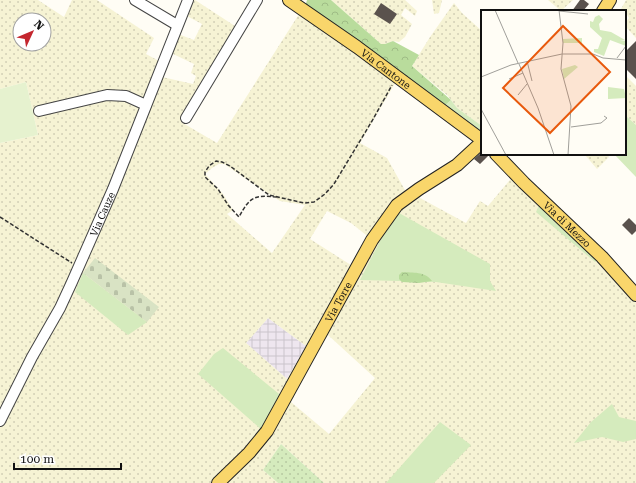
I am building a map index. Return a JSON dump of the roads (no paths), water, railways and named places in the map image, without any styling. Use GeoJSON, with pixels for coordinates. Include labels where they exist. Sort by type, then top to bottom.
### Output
{"type":"FeatureCollection","features":[{"type":"Feature","properties":{"kind":"main road","name":"Via Cantone"},"geometry":{"type":"LineString","coordinates":[[289,0],[357,47],[481,140]]}},
{"type":"Feature","properties":{"kind":"main road"},"geometry":{"type":"LineString","coordinates":[[604,10],[610,0]]}},
{"type":"Feature","properties":{"kind":"main road","name":"Via Torre"},"geometry":{"type":"LineString","coordinates":[[218,483],[249,452],[267,431],[372,240],[397,205],[457,165],[481,142]]}},
{"type":"Feature","properties":{"kind":"main road","name":"Via di Mezzo"},"geometry":{"type":"LineString","coordinates":[[497,155],[524,183],[602,257],[636,295]]}},
{"type":"Feature","properties":{"kind":"street"},"geometry":{"type":"LineString","coordinates":[[135,0],[177,25]]}},
{"type":"Feature","properties":{"kind":"street","name":"Via Cauze"},"geometry":{"type":"LineString","coordinates":[[0,421],[32,357],[60,308],[79,268],[113,189],[188,0]]}},
{"type":"Feature","properties":{"kind":"street"},"geometry":{"type":"LineString","coordinates":[[186,118],[257,0]]}},
{"type":"Feature","properties":{"kind":"street"},"geometry":{"type":"LineString","coordinates":[[39,111],[107,95],[126,96],[146,105]]}}]}
